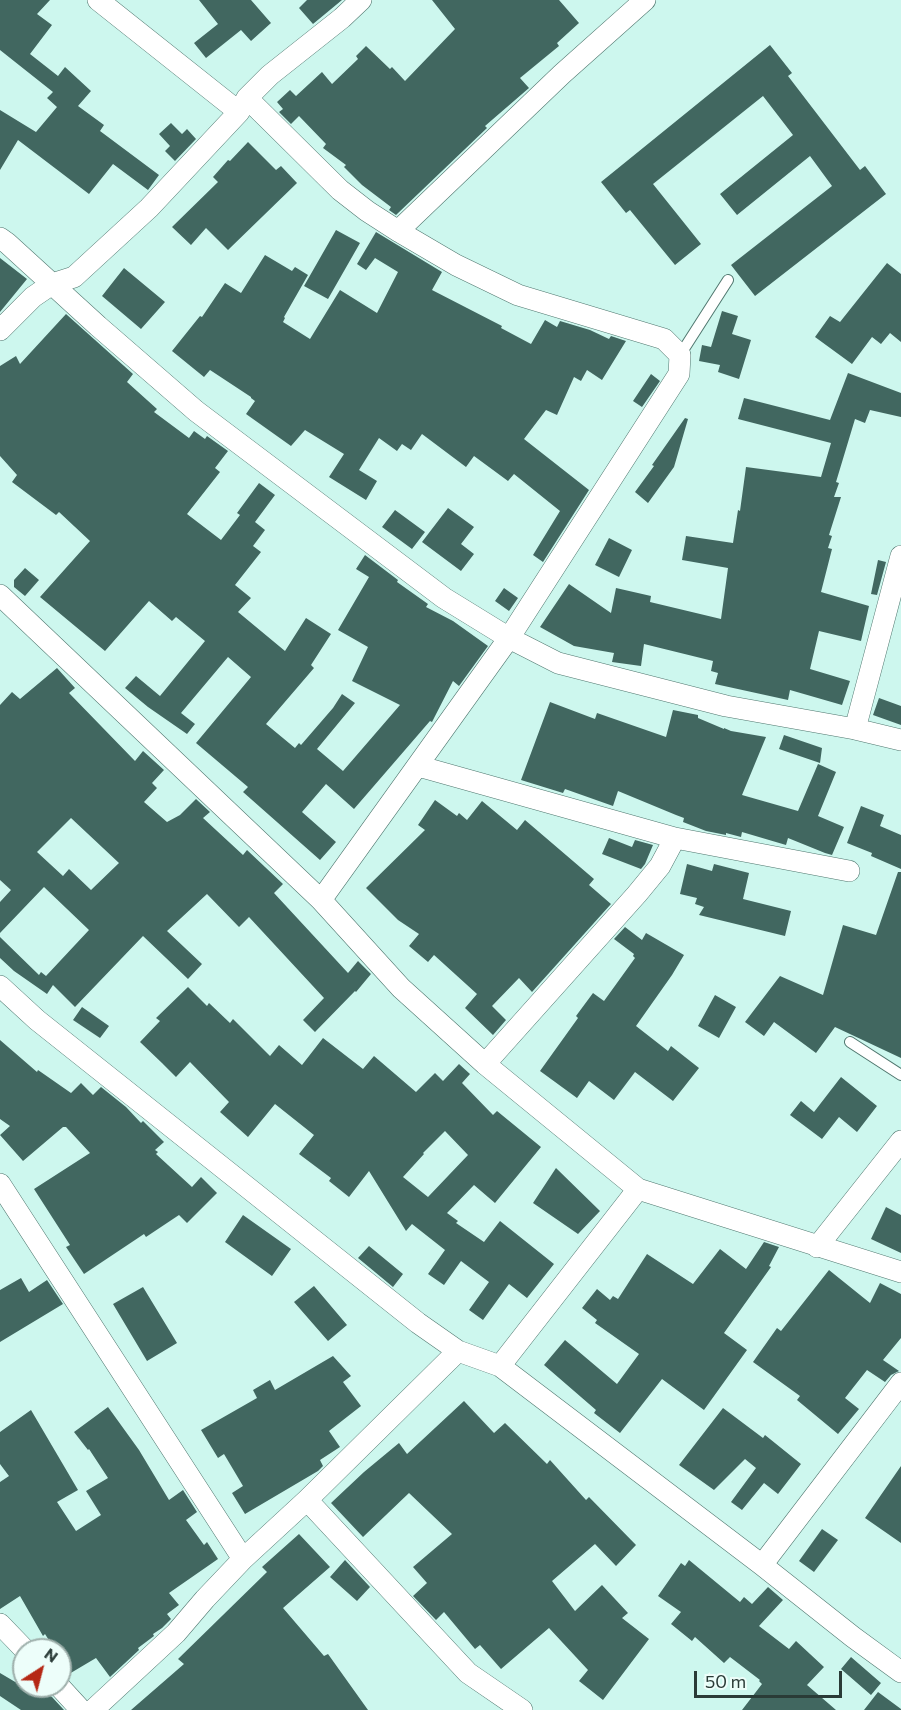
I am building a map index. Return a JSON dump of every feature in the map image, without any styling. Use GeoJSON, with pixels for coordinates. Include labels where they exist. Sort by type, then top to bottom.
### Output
{"type":"FeatureCollection","features":[{"type":"Feature","properties":{"kind":"street"},"geometry":{"type":"LineString","coordinates":[[98,0],[243,105],[340,190],[398,231],[456,264],[518,294],[664,339],[680,355],[679,374],[509,638],[321,900]]}},
{"type":"Feature","properties":{"kind":"street"},"geometry":{"type":"LineString","coordinates":[[0,330],[33,297],[52,284],[74,277],[116,239],[149,208],[270,75],[342,18],[361,0]]}},
{"type":"Feature","properties":{"kind":"street"},"geometry":{"type":"LineString","coordinates":[[398,231],[562,74],[645,0]]}},
{"type":"Feature","properties":{"kind":"street"},"geometry":{"type":"LineString","coordinates":[[0,238],[196,411],[444,598],[509,638],[558,663],[726,706],[855,729],[901,740]]}},
{"type":"Feature","properties":{"kind":"street"},"geometry":{"type":"LineString","coordinates":[[855,729],[901,556]]}},
{"type":"Feature","properties":{"kind":"street"},"geometry":{"type":"LineString","coordinates":[[0,595],[321,900],[400,988],[485,1064],[638,1189],[901,1272]]}},
{"type":"Feature","properties":{"kind":"street"},"geometry":{"type":"LineString","coordinates":[[417,766],[675,838],[849,871]]}},
{"type":"Feature","properties":{"kind":"street"},"geometry":{"type":"LineString","coordinates":[[485,1064],[637,894],[660,866],[675,838]]}},
{"type":"Feature","properties":{"kind":"street"},"geometry":{"type":"LineString","coordinates":[[0,986],[37,1020],[417,1323],[458,1352],[500,1366],[901,1672]]}},
{"type":"Feature","properties":{"kind":"street"},"geometry":{"type":"LineString","coordinates":[[817,1247],[901,1141]]}},
{"type":"Feature","properties":{"kind":"street"},"geometry":{"type":"LineString","coordinates":[[0,1184],[243,1559]]}},
{"type":"Feature","properties":{"kind":"street"},"geometry":{"type":"LineString","coordinates":[[500,1366],[638,1189]]}},
{"type":"Feature","properties":{"kind":"street"},"geometry":{"type":"LineString","coordinates":[[93,1710],[176,1633],[243,1559],[307,1500],[458,1352]]}},
{"type":"Feature","properties":{"kind":"street"},"geometry":{"type":"LineString","coordinates":[[762,1564],[901,1383]]}},
{"type":"Feature","properties":{"kind":"street"},"geometry":{"type":"LineString","coordinates":[[307,1500],[468,1672],[522,1710]]}},
{"type":"Feature","properties":{"kind":"street"},"geometry":{"type":"LineString","coordinates":[[0,1624],[13,1638]]}},
{"type":"Feature","properties":{"kind":"street"},"geometry":{"type":"LineString","coordinates":[[70,1698],[81,1710]]}},
{"type":"Feature","properties":{"kind":"lane"},"geometry":{"type":"LineString","coordinates":[[680,355],[728,280]]}},
{"type":"Feature","properties":{"kind":"lane"},"geometry":{"type":"LineString","coordinates":[[850,1042],[901,1075]]}},
{"type":"Feature","properties":{"kind":"building"},"geometry":{"type":"Polygon","coordinates":[[[0,0],[50,0],[37,14],[52,25],[30,54],[58,76],[65,67],[91,91],[78,106],[104,125],[100,131],[159,175],[148,190],[113,164],[89,194],[18,140],[0,170],[0,110],[36,132],[57,107],[47,98],[53,92],[0,50],[0,0]]]}},
{"type":"Feature","properties":{"kind":"building"},"geometry":{"type":"Polygon","coordinates":[[[199,0],[251,0],[271,23],[251,41],[241,30],[206,58],[194,43],[218,24],[199,0]]]}},
{"type":"Feature","properties":{"kind":"building"},"geometry":{"type":"Polygon","coordinates":[[[307,0],[342,0],[313,24],[299,8],[307,0]]]}},
{"type":"Feature","properties":{"kind":"building"},"geometry":{"type":"Polygon","coordinates":[[[432,0],[559,0],[579,23],[557,43],[559,46],[520,78],[529,88],[485,126],[487,128],[396,215],[389,210],[391,207],[362,185],[344,167],[346,165],[323,148],[326,144],[299,116],[291,124],[279,112],[283,109],[277,102],[290,90],[296,96],[322,72],[332,84],[358,59],[356,56],[366,46],[405,81],[455,29],[432,0]]]}},
{"type":"Feature","properties":{"kind":"building"},"geometry":{"type":"Polygon","coordinates":[[[770,45],[792,73],[788,76],[860,170],[865,166],[886,194],[755,296],[731,265],[832,186],[810,156],[737,215],[720,194],[793,135],[763,96],[653,184],[701,244],[675,265],[630,210],[626,213],[601,182],[770,45]]]}},
{"type":"Feature","properties":{"kind":"building"},"geometry":{"type":"Polygon","coordinates":[[[171,123],[182,134],[187,129],[196,139],[175,161],[165,151],[170,146],[159,134],[171,123]]]}},
{"type":"Feature","properties":{"kind":"building"},"geometry":{"type":"Polygon","coordinates":[[[248,142],[276,170],[281,166],[297,183],[228,250],[206,228],[191,245],[172,227],[218,182],[213,177],[248,142]]]}},
{"type":"Feature","properties":{"kind":"building"},"geometry":{"type":"Polygon","coordinates":[[[336,230],[360,243],[328,299],[304,286],[336,230]]]}},
{"type":"Feature","properties":{"kind":"building"},"geometry":{"type":"Polygon","coordinates":[[[376,232],[442,272],[432,290],[502,326],[501,328],[531,344],[545,320],[557,327],[560,321],[590,330],[609,339],[611,336],[626,341],[602,380],[587,370],[581,381],[574,377],[557,415],[546,410],[524,439],[589,490],[543,562],[533,555],[560,511],[514,474],[508,481],[474,456],[466,467],[422,434],[411,450],[402,444],[397,451],[379,438],[359,470],[377,481],[366,500],[329,477],[344,454],[305,430],[291,446],[246,414],[255,401],[251,397],[210,370],[204,377],[172,351],[200,316],[202,317],[225,283],[241,293],[265,255],[292,271],[295,267],[308,275],[283,322],[310,339],[340,290],[377,313],[398,272],[375,258],[366,270],[357,264],[376,232]]]}},
{"type":"Feature","properties":{"kind":"building"},"geometry":{"type":"Polygon","coordinates":[[[0,258],[27,279],[0,312],[0,258]]]}},
{"type":"Feature","properties":{"kind":"building"},"geometry":{"type":"Polygon","coordinates":[[[887,263],[901,274],[901,342],[890,333],[881,344],[872,337],[852,364],[815,337],[830,316],[840,322],[887,263]]]}},
{"type":"Feature","properties":{"kind":"building"},"geometry":{"type":"Polygon","coordinates":[[[124,268],[165,302],[141,329],[102,296],[124,268]]]}},
{"type":"Feature","properties":{"kind":"building"},"geometry":{"type":"Polygon","coordinates":[[[722,311],[738,316],[732,334],[751,340],[739,379],[718,372],[720,365],[699,361],[702,345],[711,347],[722,311]]]}},
{"type":"Feature","properties":{"kind":"building"},"geometry":{"type":"Polygon","coordinates":[[[66,314],[133,374],[127,382],[157,409],[154,412],[189,438],[194,431],[205,439],[207,436],[228,451],[215,468],[220,472],[187,514],[221,540],[240,515],[237,513],[259,483],[275,495],[255,522],[265,530],[253,546],[261,552],[235,585],[251,598],[238,612],[285,651],[306,618],[331,634],[311,665],[314,668],[266,724],[295,748],[299,743],[301,745],[342,694],[355,703],[317,749],[343,771],[400,705],[352,681],[368,647],[338,630],[369,577],[356,569],[365,555],[428,604],[426,607],[453,621],[488,646],[459,686],[453,681],[432,722],[430,721],[354,809],[326,784],[302,812],[336,842],[320,860],[243,792],[248,787],[196,743],[251,677],[228,657],[181,713],[195,724],[187,734],[125,688],[136,676],[160,696],[205,641],[176,617],[172,621],[149,601],[105,651],[40,597],[90,541],[59,512],[56,515],[12,482],[17,475],[0,456],[0,366],[16,356],[20,364],[66,314]]]}},
{"type":"Feature","properties":{"kind":"building"},"geometry":{"type":"Polygon","coordinates":[[[848,373],[901,393],[901,417],[870,410],[865,423],[855,419],[836,482],[839,483],[834,497],[841,497],[829,535],[832,536],[828,548],[832,549],[821,592],[869,606],[861,641],[819,631],[810,669],[850,681],[842,705],[790,690],[788,700],[715,684],[718,673],[711,671],[713,661],[644,644],[641,666],[612,662],[614,653],[574,646],[540,627],[569,584],[611,613],[616,588],[651,596],[650,602],[721,619],[728,568],[682,560],[686,536],[733,543],[746,467],[821,477],[831,443],[738,419],[744,398],[830,420],[848,373]]]}},
{"type":"Feature","properties":{"kind":"building"},"geometry":{"type":"Polygon","coordinates":[[[651,374],[660,381],[642,407],[633,401],[651,374]]]}},
{"type":"Feature","properties":{"kind":"building"},"geometry":{"type":"Polygon","coordinates":[[[685,418],[688,419],[674,467],[648,503],[635,492],[685,418]]]}},
{"type":"Feature","properties":{"kind":"building"},"geometry":{"type":"Polygon","coordinates":[[[448,508],[474,527],[461,544],[474,554],[461,571],[422,542],[448,508]]]}},
{"type":"Feature","properties":{"kind":"building"},"geometry":{"type":"Polygon","coordinates":[[[395,510],[425,532],[412,549],[382,527],[395,510]]]}},
{"type":"Feature","properties":{"kind":"building"},"geometry":{"type":"Polygon","coordinates":[[[609,538],[632,550],[619,577],[595,565],[609,538]]]}},
{"type":"Feature","properties":{"kind":"building"},"geometry":{"type":"Polygon","coordinates":[[[878,560],[886,562],[877,595],[871,594],[878,560]]]}},
{"type":"Feature","properties":{"kind":"building"},"geometry":{"type":"Polygon","coordinates":[[[25,568],[39,580],[25,596],[14,587],[14,580],[25,568]]]}},
{"type":"Feature","properties":{"kind":"building"},"geometry":{"type":"Polygon","coordinates":[[[504,588],[518,598],[509,611],[495,601],[504,588]]]}},
{"type":"Feature","properties":{"kind":"building"},"geometry":{"type":"Polygon","coordinates":[[[57,668],[75,688],[69,693],[135,761],[143,751],[164,770],[152,783],[157,788],[144,802],[167,822],[180,815],[196,799],[210,812],[203,818],[243,855],[247,850],[283,884],[274,893],[348,973],[358,961],[371,974],[315,1032],[303,1020],[324,998],[249,917],[239,927],[207,894],[167,931],[202,964],[188,979],[143,936],[75,1007],[53,985],[47,994],[14,971],[0,958],[0,937],[39,975],[41,972],[46,976],[89,930],[44,887],[0,933],[0,902],[11,890],[0,880],[0,705],[12,692],[20,699],[57,668]],[[71,818],[37,852],[63,876],[69,869],[91,890],[119,863],[71,818]]]}},
{"type":"Feature","properties":{"kind":"building"},"geometry":{"type":"Polygon","coordinates":[[[879,698],[901,706],[901,725],[873,715],[879,698]]]}},
{"type":"Feature","properties":{"kind":"building"},"geometry":{"type":"Polygon","coordinates":[[[550,702],[595,719],[597,713],[666,737],[673,710],[698,715],[698,718],[724,729],[766,737],[742,795],[798,811],[818,764],[836,772],[818,816],[844,827],[832,855],[788,838],[786,845],[742,832],[741,837],[706,831],[683,822],[684,818],[618,791],[613,806],[565,789],[563,793],[521,780],[550,702]]]}},
{"type":"Feature","properties":{"kind":"building"},"geometry":{"type":"Polygon","coordinates":[[[784,735],[822,748],[820,763],[779,749],[784,735]]]}},
{"type":"Feature","properties":{"kind":"building"},"geometry":{"type":"Polygon","coordinates":[[[435,800],[457,816],[459,813],[467,820],[482,801],[517,830],[525,820],[594,879],[589,885],[611,904],[532,992],[519,978],[492,1006],[506,1020],[493,1035],[465,1008],[477,994],[434,955],[428,962],[409,946],[419,934],[398,920],[366,888],[425,830],[418,825],[435,800]]]}},
{"type":"Feature","properties":{"kind":"building"},"geometry":{"type":"Polygon","coordinates":[[[861,806],[884,815],[880,826],[901,835],[901,869],[871,856],[872,853],[847,843],[861,806]]]}},
{"type":"Feature","properties":{"kind":"building"},"geometry":{"type":"Polygon","coordinates":[[[609,838],[632,847],[635,840],[653,845],[641,869],[602,854],[609,838]]]}},
{"type":"Feature","properties":{"kind":"building"},"geometry":{"type":"Polygon","coordinates":[[[687,864],[712,871],[714,864],[749,873],[743,899],[791,911],[785,936],[699,915],[704,907],[695,904],[697,898],[680,894],[687,864]]]}},
{"type":"Feature","properties":{"kind":"building"},"geometry":{"type":"Polygon","coordinates":[[[898,872],[901,872],[901,1058],[835,1027],[816,1053],[774,1022],[764,1036],[745,1022],[780,976],[823,995],[843,925],[876,935],[898,872]]]}},
{"type":"Feature","properties":{"kind":"building"},"geometry":{"type":"Polygon","coordinates":[[[625,927],[642,940],[646,933],[684,955],[636,1026],[668,1051],[671,1046],[699,1068],[673,1101],[635,1072],[614,1100],[589,1081],[577,1098],[540,1071],[593,993],[604,1001],[635,958],[634,954],[614,939],[625,927]]]}},
{"type":"Feature","properties":{"kind":"building"},"geometry":{"type":"Polygon","coordinates":[[[188,987],[207,1006],[209,1003],[230,1023],[233,1019],[270,1056],[279,1045],[302,1065],[323,1038],[363,1069],[374,1056],[416,1092],[435,1073],[443,1081],[459,1064],[470,1074],[462,1083],[493,1115],[497,1111],[541,1147],[495,1203],[474,1185],[447,1213],[458,1221],[456,1223],[484,1242],[500,1221],[554,1264],[527,1298],[509,1284],[483,1320],[469,1310],[489,1282],[461,1261],[444,1285],[428,1274],[445,1250],[412,1224],[406,1231],[369,1171],[349,1197],[329,1181],[331,1178],[299,1154],[314,1135],[275,1104],[248,1137],[220,1112],[229,1102],[190,1062],[176,1077],[140,1042],[160,1021],[156,1018],[188,987]],[[445,1131],[403,1177],[428,1197],[468,1155],[445,1131]]]}},
{"type":"Feature","properties":{"kind":"building"},"geometry":{"type":"Polygon","coordinates":[[[715,995],[736,1007],[719,1038],[698,1026],[715,995]]]}},
{"type":"Feature","properties":{"kind":"building"},"geometry":{"type":"Polygon","coordinates":[[[82,1007],[109,1026],[100,1038],[73,1020],[82,1007]]]}},
{"type":"Feature","properties":{"kind":"building"},"geometry":{"type":"Polygon","coordinates":[[[0,1040],[37,1072],[38,1070],[71,1093],[81,1083],[93,1095],[101,1087],[126,1107],[141,1123],[143,1121],[164,1142],[155,1150],[158,1152],[156,1154],[192,1187],[201,1177],[217,1193],[187,1223],[179,1215],[146,1237],[144,1234],[84,1274],[66,1247],[70,1245],[34,1189],[90,1153],[66,1127],[63,1127],[23,1161],[0,1135],[10,1126],[0,1119],[0,1040]]]}},
{"type":"Feature","properties":{"kind":"building"},"geometry":{"type":"Polygon","coordinates":[[[841,1077],[877,1106],[857,1132],[839,1117],[822,1139],[790,1115],[801,1101],[814,1112],[841,1077]]]}},
{"type":"Feature","properties":{"kind":"building"},"geometry":{"type":"Polygon","coordinates":[[[556,1168],[600,1211],[578,1234],[533,1203],[556,1168]]]}},
{"type":"Feature","properties":{"kind":"building"},"geometry":{"type":"Polygon","coordinates":[[[886,1207],[901,1215],[901,1253],[871,1239],[886,1207]]]}},
{"type":"Feature","properties":{"kind":"building"},"geometry":{"type":"Polygon","coordinates":[[[243,1215],[291,1249],[272,1276],[225,1242],[243,1215]]]}},
{"type":"Feature","properties":{"kind":"building"},"geometry":{"type":"Polygon","coordinates":[[[764,1242],[779,1247],[769,1266],[771,1267],[724,1333],[747,1350],[704,1410],[662,1379],[620,1433],[594,1413],[596,1410],[544,1365],[565,1340],[617,1384],[639,1354],[595,1323],[597,1320],[582,1308],[597,1289],[610,1300],[613,1296],[618,1299],[647,1254],[693,1284],[720,1249],[746,1269],[764,1242]]]}},
{"type":"Feature","properties":{"kind":"building"},"geometry":{"type":"Polygon","coordinates":[[[369,1246],[403,1274],[393,1287],[358,1258],[369,1246]]]}},
{"type":"Feature","properties":{"kind":"building"},"geometry":{"type":"Polygon","coordinates":[[[829,1270],[870,1303],[880,1283],[901,1294],[901,1338],[883,1360],[899,1371],[885,1382],[867,1370],[845,1398],[859,1409],[838,1434],[797,1400],[800,1396],[753,1362],[777,1328],[781,1331],[829,1270]]]}},
{"type":"Feature","properties":{"kind":"building"},"geometry":{"type":"Polygon","coordinates":[[[21,1278],[29,1292],[47,1280],[63,1304],[0,1342],[0,1290],[21,1278]]]}},
{"type":"Feature","properties":{"kind":"building"},"geometry":{"type":"Polygon","coordinates":[[[314,1286],[347,1325],[328,1341],[294,1302],[314,1286]]]}},
{"type":"Feature","properties":{"kind":"building"},"geometry":{"type":"Polygon","coordinates":[[[143,1287],[177,1343],[147,1361],[113,1304],[143,1287]]]}},
{"type":"Feature","properties":{"kind":"building"},"geometry":{"type":"Polygon","coordinates":[[[333,1356],[351,1376],[343,1382],[361,1406],[329,1431],[340,1447],[320,1460],[323,1466],[318,1471],[245,1514],[232,1493],[243,1486],[224,1454],[218,1458],[201,1430],[257,1398],[253,1390],[270,1380],[275,1390],[333,1356]]]}},
{"type":"Feature","properties":{"kind":"building"},"geometry":{"type":"Polygon","coordinates":[[[464,1401],[494,1433],[505,1423],[547,1464],[550,1460],[586,1500],[589,1497],[636,1545],[616,1566],[595,1544],[552,1581],[575,1611],[602,1585],[628,1613],[622,1618],[649,1639],[603,1700],[579,1681],[588,1670],[549,1628],[501,1669],[480,1645],[475,1649],[444,1612],[436,1620],[413,1596],[427,1583],[413,1567],[452,1534],[409,1493],[363,1537],[331,1503],[399,1443],[407,1454],[464,1401]]]}},
{"type":"Feature","properties":{"kind":"building"},"geometry":{"type":"Polygon","coordinates":[[[108,1407],[139,1450],[169,1500],[183,1490],[197,1512],[186,1520],[204,1545],[207,1542],[218,1559],[169,1593],[179,1605],[167,1614],[171,1619],[110,1677],[96,1658],[72,1672],[72,1638],[48,1638],[45,1634],[43,1636],[20,1596],[0,1609],[0,1482],[9,1476],[0,1464],[0,1432],[31,1410],[78,1490],[57,1502],[76,1531],[101,1515],[86,1491],[108,1478],[89,1449],[74,1432],[108,1407]]]}},
{"type":"Feature","properties":{"kind":"building"},"geometry":{"type":"Polygon","coordinates":[[[723,1408],[763,1438],[765,1435],[801,1464],[778,1494],[764,1483],[742,1510],[731,1502],[756,1468],[745,1459],[714,1490],[679,1465],[723,1408]]]}},
{"type":"Feature","properties":{"kind":"building"},"geometry":{"type":"Polygon","coordinates":[[[901,1466],[901,1543],[865,1518],[901,1466]]]}},
{"type":"Feature","properties":{"kind":"building"},"geometry":{"type":"Polygon","coordinates":[[[822,1529],[838,1540],[814,1572],[799,1561],[822,1529]]]}},
{"type":"Feature","properties":{"kind":"building"},"geometry":{"type":"Polygon","coordinates":[[[299,1534],[330,1567],[283,1608],[324,1656],[328,1654],[368,1710],[131,1710],[184,1664],[178,1659],[267,1572],[262,1567],[299,1534]]]}},
{"type":"Feature","properties":{"kind":"building"},"geometry":{"type":"Polygon","coordinates":[[[345,1560],[370,1587],[357,1601],[330,1577],[345,1560]]]}},
{"type":"Feature","properties":{"kind":"building"},"geometry":{"type":"Polygon","coordinates":[[[689,1560],[740,1602],[744,1597],[752,1604],[768,1587],[783,1600],[759,1626],[789,1649],[796,1641],[824,1667],[807,1685],[836,1710],[742,1710],[762,1684],[760,1680],[730,1657],[724,1663],[695,1637],[692,1641],[671,1624],[681,1612],[658,1596],[681,1563],[685,1566],[689,1560]]]}},
{"type":"Feature","properties":{"kind":"building"},"geometry":{"type":"Polygon","coordinates":[[[851,1657],[881,1683],[871,1695],[841,1669],[851,1657]]]}},
{"type":"Feature","properties":{"kind":"building"},"geometry":{"type":"Polygon","coordinates":[[[0,1673],[12,1680],[12,1698],[53,1698],[64,1710],[21,1710],[0,1696],[0,1673]]]}},
{"type":"Feature","properties":{"kind":"building"},"geometry":{"type":"Polygon","coordinates":[[[878,1692],[901,1709],[901,1710],[864,1710],[878,1692]]]}}]}
